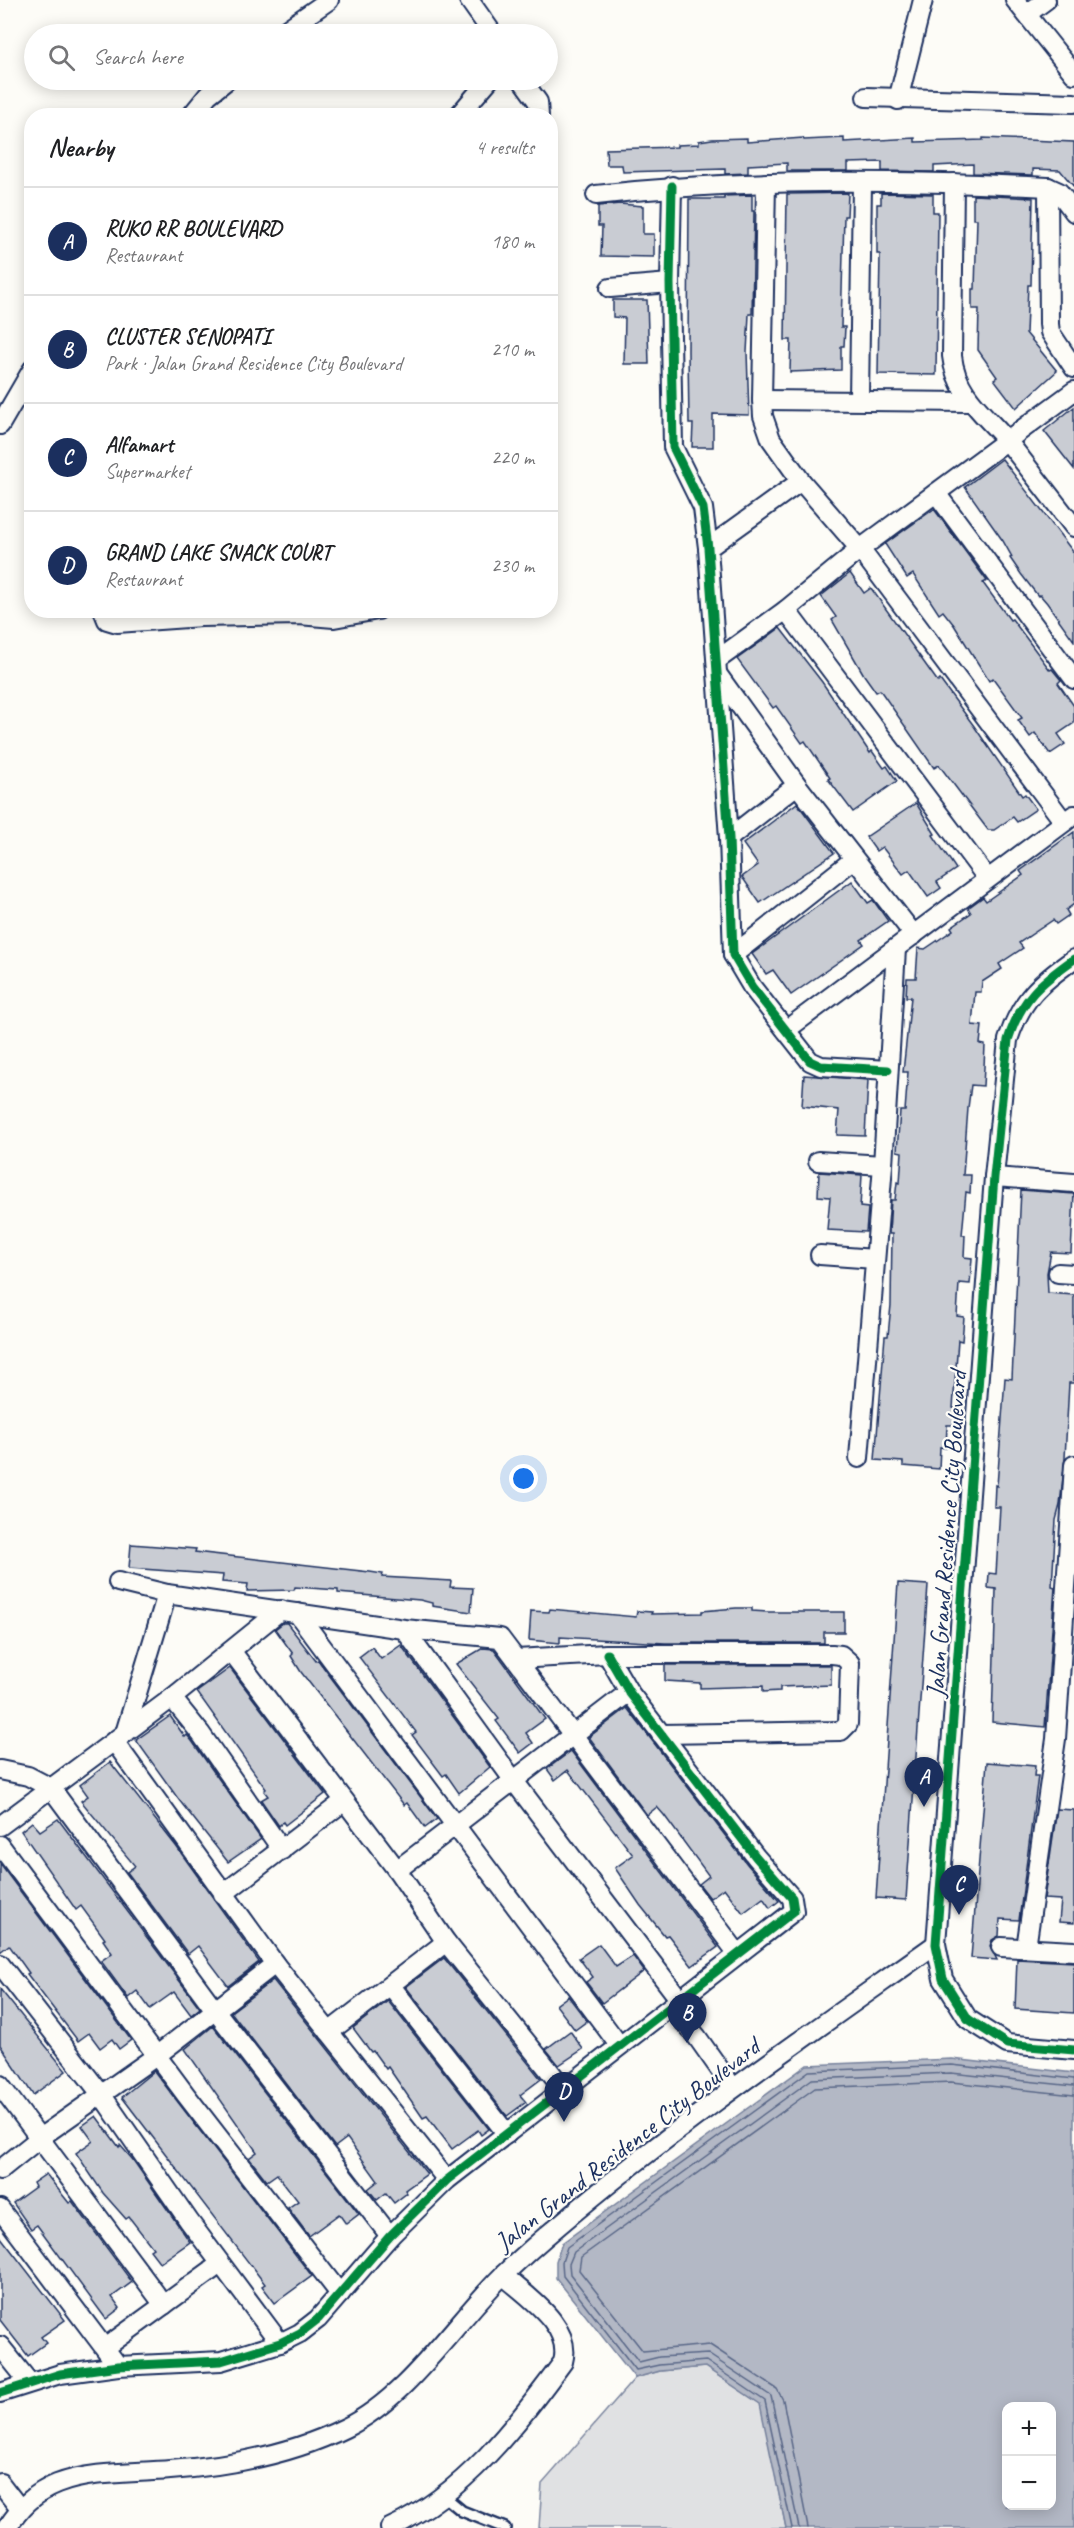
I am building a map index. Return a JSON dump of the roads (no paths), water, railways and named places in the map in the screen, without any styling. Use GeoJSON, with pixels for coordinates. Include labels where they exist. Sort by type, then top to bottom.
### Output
{"type":"FeatureCollection","features":[{"type":"Feature","properties":{"kind":"street"},"geometry":{"type":"LineString","coordinates":[[294,24],[329,0]]}},
{"type":"Feature","properties":{"kind":"street"},"geometry":{"type":"LineString","coordinates":[[470,0],[486,24]]}},
{"type":"Feature","properties":{"kind":"street"},"geometry":{"type":"LineString","coordinates":[[898,100],[923,0]]}},
{"type":"Feature","properties":{"kind":"street"},"geometry":{"type":"LineString","coordinates":[[1046,0],[1021,7],[1074,74]]}},
{"type":"Feature","properties":{"kind":"street"},"geometry":{"type":"LineString","coordinates":[[197,108],[214,90]]}},
{"type":"Feature","properties":{"kind":"street"},"geometry":{"type":"LineString","coordinates":[[465,108],[480,90]]}},
{"type":"Feature","properties":{"kind":"street"},"geometry":{"type":"LineString","coordinates":[[529,90],[538,102],[538,108]]}},
{"type":"Feature","properties":{"kind":"street"},"geometry":{"type":"LineString","coordinates":[[866,97],[898,100],[1074,103]]}},
{"type":"Feature","properties":{"kind":"street"},"geometry":{"type":"LineString","coordinates":[[766,183],[762,399],[763,416],[771,439],[801,481],[860,549],[1069,819],[786,1030]]}},
{"type":"Feature","properties":{"kind":"street"},"geometry":{"type":"LineString","coordinates":[[596,195],[672,186],[766,183],[954,183],[1047,188],[1059,192],[1074,212]]}},
{"type":"Feature","properties":{"kind":"street"},"geometry":{"type":"LineString","coordinates":[[859,399],[862,183]]}},
{"type":"Feature","properties":{"kind":"street"},"geometry":{"type":"LineString","coordinates":[[954,183],[952,356],[955,375],[970,402],[1007,441],[1074,527]]}},
{"type":"Feature","properties":{"kind":"street"},"geometry":{"type":"LineString","coordinates":[[672,186],[670,283],[673,447],[703,508],[708,548],[729,838],[733,955],[752,987],[814,1063],[888,1070]]}},
{"type":"Feature","properties":{"kind":"street"},"geometry":{"type":"LineString","coordinates":[[1047,188],[1050,332],[1074,368]]}},
{"type":"Feature","properties":{"kind":"street"},"geometry":{"type":"LineString","coordinates":[[610,288],[670,283]]}},
{"type":"Feature","properties":{"kind":"street"},"geometry":{"type":"LineString","coordinates":[[0,425],[24,384]]}},
{"type":"Feature","properties":{"kind":"street"},"geometry":{"type":"LineString","coordinates":[[717,667],[860,549],[1074,391]]}},
{"type":"Feature","properties":{"kind":"street"},"geometry":{"type":"LineString","coordinates":[[762,399],[970,402]]}},
{"type":"Feature","properties":{"kind":"street"},"geometry":{"type":"LineString","coordinates":[[708,548],[801,481]]}},
{"type":"Feature","properties":{"kind":"street"},"geometry":{"type":"LineString","coordinates":[[936,493],[1074,680]]}},
{"type":"Feature","properties":{"kind":"street"},"geometry":{"type":"LineString","coordinates":[[786,610],[987,878]]}},
{"type":"Feature","properties":{"kind":"street"},"geometry":{"type":"LineString","coordinates":[[106,618],[117,623],[163,618]]}},
{"type":"Feature","properties":{"kind":"street"},"geometry":{"type":"LineString","coordinates":[[717,667],[796,785],[914,935]]}},
{"type":"Feature","properties":{"kind":"street"},"geometry":{"type":"LineString","coordinates":[[729,838],[796,785]]}},
{"type":"Feature","properties":{"kind":"street"},"geometry":{"type":"LineString","coordinates":[[733,955],[853,860]]}},
{"type":"Feature","properties":{"kind":"street"},"geometry":{"type":"LineString","coordinates":[[859,1458],[883,1165],[896,949]]}},
{"type":"Feature","properties":{"kind":"street","name":"Jalan Grand Residence City Boulevard"},"geometry":{"type":"LineString","coordinates":[[1074,958],[1030,994],[1013,1024],[1008,1040],[994,1177],[936,1944],[943,1979],[968,2019],[1007,2044],[1074,2050]]}},
{"type":"Feature","properties":{"kind":"street"},"geometry":{"type":"LineString","coordinates":[[818,1161],[883,1165]]}},
{"type":"Feature","properties":{"kind":"street"},"geometry":{"type":"LineString","coordinates":[[994,1177],[1074,1183]]}},
{"type":"Feature","properties":{"kind":"street"},"geometry":{"type":"LineString","coordinates":[[820,1255],[875,1259]]}},
{"type":"Feature","properties":{"kind":"street"},"geometry":{"type":"LineString","coordinates":[[1026,1948],[1065,1740],[1074,1465]]}},
{"type":"Feature","properties":{"kind":"street"},"geometry":{"type":"LineString","coordinates":[[118,1582],[167,1594],[404,1629],[500,1638],[738,1954]]}},
{"type":"Feature","properties":{"kind":"street"},"geometry":{"type":"LineString","coordinates":[[120,1737],[167,1594]]}},
{"type":"Feature","properties":{"kind":"street"},"geometry":{"type":"LineString","coordinates":[[0,1826],[289,1612]]}},
{"type":"Feature","properties":{"kind":"street"},"geometry":{"type":"LineString","coordinates":[[289,1612],[456,1827],[619,2045]]}},
{"type":"Feature","properties":{"kind":"street"},"geometry":{"type":"LineString","coordinates":[[404,1629],[676,2004],[733,2088]]}},
{"type":"Feature","properties":{"kind":"street"},"geometry":{"type":"LineString","coordinates":[[232,1652],[343,1802],[397,1870],[446,1942],[564,2089]]}},
{"type":"Feature","properties":{"kind":"street"},"geometry":{"type":"LineString","coordinates":[[516,1659],[607,1654],[841,1654],[850,1663],[848,1724],[841,1731],[661,1734]]}},
{"type":"Feature","properties":{"kind":"street"},"geometry":{"type":"LineString","coordinates":[[0,2393],[60,2374],[118,2366],[221,2361],[280,2343],[310,2326],[390,2236],[447,2180],[794,1911],[795,1902],[629,1692],[607,1654]]}},
{"type":"Feature","properties":{"kind":"street"},"geometry":{"type":"LineString","coordinates":[[397,1870],[629,1692]]}},
{"type":"Feature","properties":{"kind":"street"},"geometry":{"type":"LineString","coordinates":[[172,1698],[201,1734],[282,1850]]}},
{"type":"Feature","properties":{"kind":"street"},"geometry":{"type":"LineString","coordinates":[[120,1737],[223,1894],[275,1964],[447,2180]]}},
{"type":"Feature","properties":{"kind":"street"},"geometry":{"type":"LineString","coordinates":[[0,1770],[28,1776],[51,1788],[215,2010],[390,2236]]}},
{"type":"Feature","properties":{"kind":"street"},"geometry":{"type":"LineString","coordinates":[[223,1894],[343,1802]]}},
{"type":"Feature","properties":{"kind":"street"},"geometry":{"type":"LineString","coordinates":[[0,1845],[156,2056],[340,2294]]}},
{"type":"Feature","properties":{"kind":"street"},"geometry":{"type":"LineString","coordinates":[[329,2032],[446,1942]]}},
{"type":"Feature","properties":{"kind":"street","name":"Jalan Grand Residence City Boulevard"},"geometry":{"type":"LineString","coordinates":[[7,2528],[20,2508],[34,2496],[57,2484],[89,2477],[191,2469],[244,2460],[284,2450],[342,2430],[374,2410],[411,2376],[503,2275],[559,2225],[733,2088],[936,1944]]}},
{"type":"Feature","properties":{"kind":"street"},"geometry":{"type":"LineString","coordinates":[[1001,1947],[1074,1951]]}},
{"type":"Feature","properties":{"kind":"street"},"geometry":{"type":"LineString","coordinates":[[0,1964],[101,2094],[220,2264],[280,2343]]}},
{"type":"Feature","properties":{"kind":"street"},"geometry":{"type":"LineString","coordinates":[[0,2170],[41,2137],[156,2056],[275,1964]]}},
{"type":"Feature","properties":{"kind":"street"},"geometry":{"type":"LineString","coordinates":[[391,1986],[507,2134]]}},
{"type":"Feature","properties":{"kind":"street"},"geometry":{"type":"LineString","coordinates":[[0,2085],[164,2305]]}},
{"type":"Feature","properties":{"kind":"street"},"geometry":{"type":"LineString","coordinates":[[0,2209],[106,2347],[118,2366]]}},
{"type":"Feature","properties":{"kind":"street"},"geometry":{"type":"LineString","coordinates":[[106,2347],[220,2264]]}},
{"type":"Feature","properties":{"kind":"street"},"geometry":{"type":"LineString","coordinates":[[390,2528],[415,2516],[444,2496],[480,2465],[552,2377],[564,2356],[557,2329],[545,2312],[503,2275]]}},
{"type":"Feature","properties":{"kind":"street"},"geometry":{"type":"LineString","coordinates":[[0,2346],[29,2382]]}},
{"type":"Feature","properties":{"kind":"street"},"geometry":{"type":"LineString","coordinates":[[0,2483],[20,2508]]}},
{"type":"Feature","properties":{"kind":"lane"},"geometry":{"type":"LineString","coordinates":[[444,2496],[462,2511],[505,2528]]}},
{"type":"Feature","properties":{"kind":"water"},"geometry":{"type":"Polygon","coordinates":[[[952,2059],[1074,2073],[1074,2528],[786,2528],[760,2404],[705,2367],[660,2371],[635,2378],[556,2278],[556,2261],[562,2243],[807,2065],[952,2059]]]}},
{"type":"Feature","properties":{"kind":"place","name":"RUKO RR BOULEVARD"},"geometry":{"type":"Point","coordinates":[924,1807]}},
{"type":"Feature","properties":{"kind":"place","name":"Alfamart"},"geometry":{"type":"Point","coordinates":[959,1915]}},
{"type":"Feature","properties":{"kind":"place","name":"CLUSTER SENOPATI"},"geometry":{"type":"Point","coordinates":[687,2043]}},
{"type":"Feature","properties":{"kind":"place","name":"GRAND LAKE SNACK COURT"},"geometry":{"type":"Point","coordinates":[564,2122]}}]}
